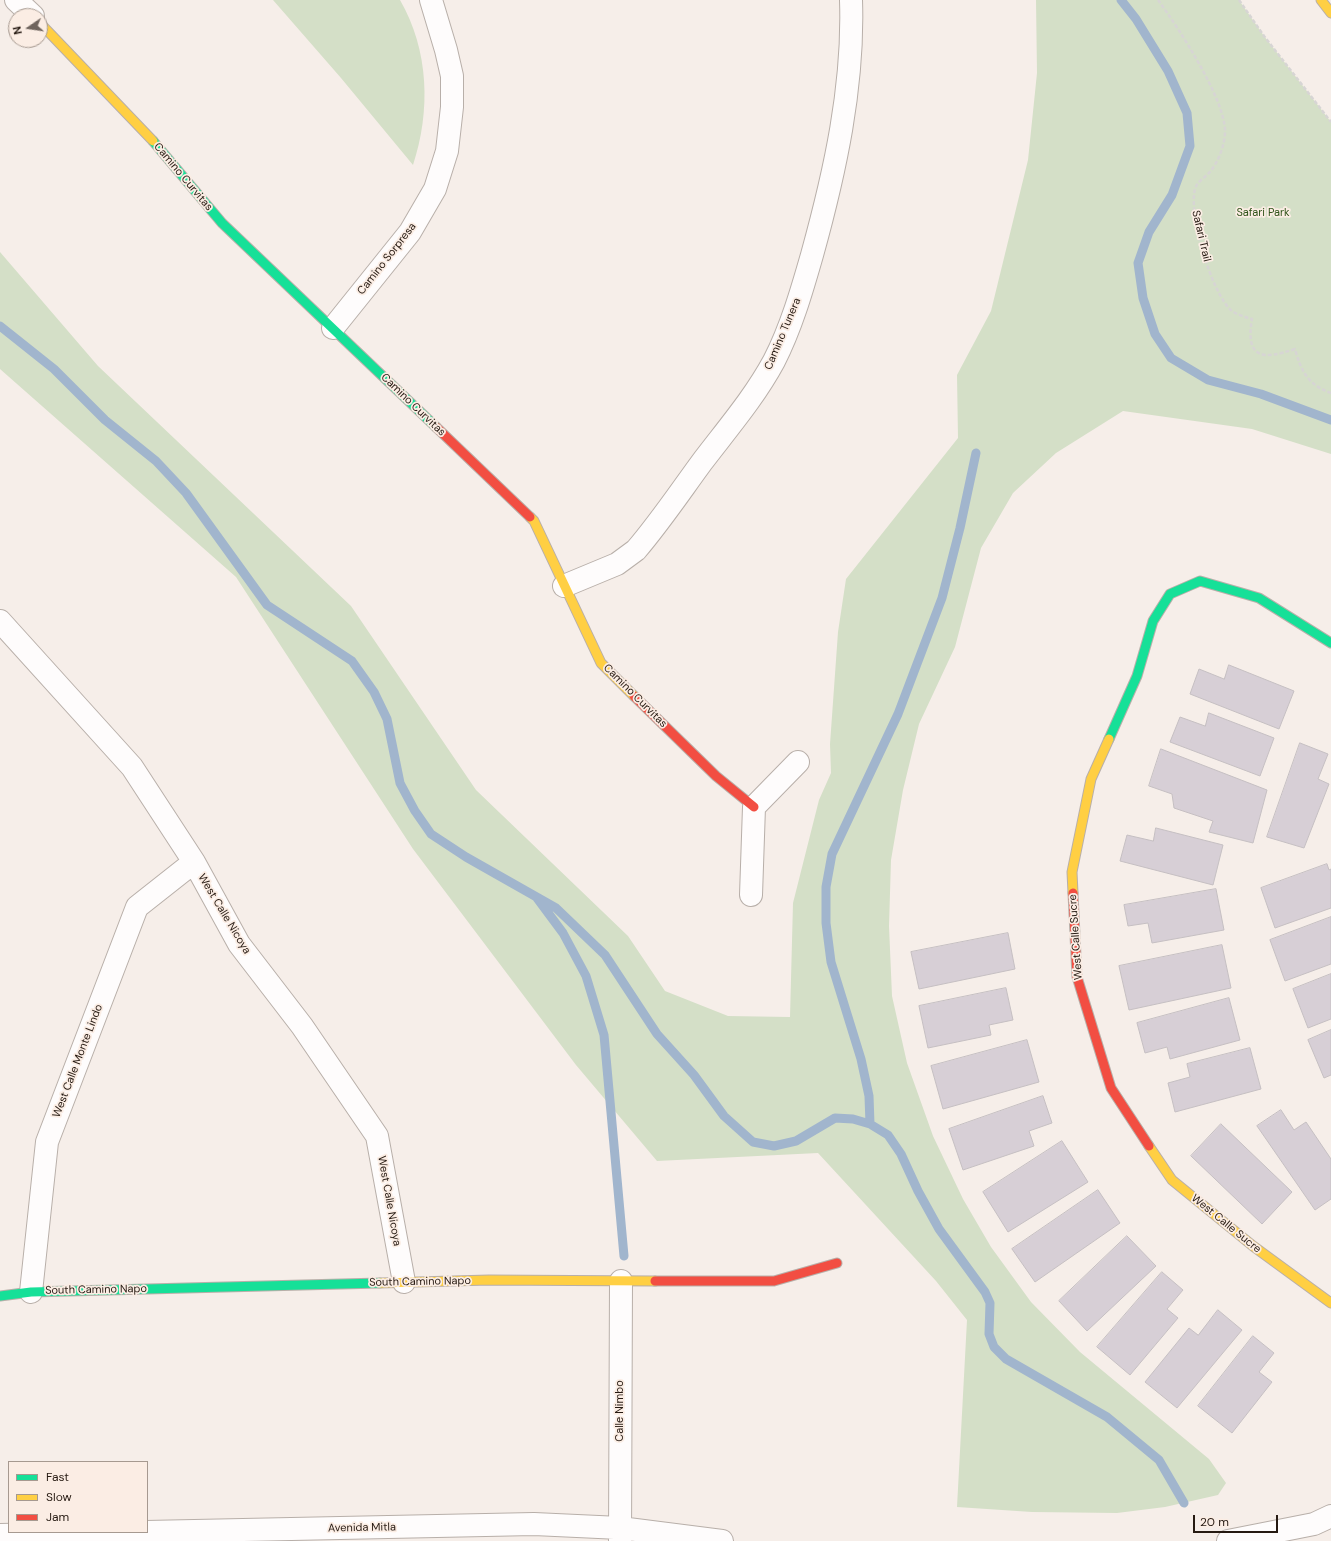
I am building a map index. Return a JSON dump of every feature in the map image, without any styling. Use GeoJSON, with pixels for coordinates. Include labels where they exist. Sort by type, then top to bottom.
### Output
{"type":"FeatureCollection","features":[{"type":"Feature","properties":{"kind":"street"},"geometry":{"type":"LineString","coordinates":[[16,0],[24,8]]}},
{"type":"Feature","properties":{"kind":"street","name":"Camino Sorpresa"},"geometry":{"type":"LineString","coordinates":[[333,328],[410,232],[435,189],[447,151],[452,106],[452,76],[431,0]]}},
{"type":"Feature","properties":{"kind":"street","name":"Camino Tunera"},"geometry":{"type":"LineString","coordinates":[[564,586],[617,564],[636,550],[753,395],[774,360],[794,312],[824,210],[848,83],[852,34],[851,0]]}},
{"type":"Feature","properties":{"kind":"street"},"geometry":{"type":"LineString","coordinates":[[1321,0],[1331,13]]}},
{"type":"Feature","properties":{"kind":"street","name":"Camino Curvitas"},"geometry":{"type":"LineString","coordinates":[[48,31],[130,115],[185,177],[222,223],[534,521],[601,663],[716,776],[754,807]]}},
{"type":"Feature","properties":{"kind":"street","name":"West Calle Sucre"},"geometry":{"type":"LineString","coordinates":[[1331,643],[1259,598],[1200,581],[1170,594],[1153,621],[1137,676],[1091,779],[1072,872],[1077,977],[1111,1088],[1172,1180],[1253,1246],[1331,1303]]}},
{"type":"Feature","properties":{"kind":"street","name":"West Calle Nicoya"},"geometry":{"type":"LineString","coordinates":[[0,621],[132,767],[194,862],[239,944],[302,1026],[377,1136],[404,1282]]}},
{"type":"Feature","properties":{"kind":"street"},"geometry":{"type":"LineString","coordinates":[[751,895],[754,807],[798,762]]}},
{"type":"Feature","properties":{"kind":"street","name":"West Calle Monte Lindo"},"geometry":{"type":"LineString","coordinates":[[31,1292],[47,1142],[137,907],[194,862]]}},
{"type":"Feature","properties":{"kind":"street","name":"South Camino Napo"},"geometry":{"type":"LineString","coordinates":[[0,1296],[31,1292],[489,1280],[774,1281],[837,1263]]}},
{"type":"Feature","properties":{"kind":"street","name":"Calle Nimbo"},"geometry":{"type":"LineString","coordinates":[[620,1281],[620,1534]]}},
{"type":"Feature","properties":{"kind":"street"},"geometry":{"type":"LineString","coordinates":[[1228,1541],[1314,1524],[1331,1516]]}},
{"type":"Feature","properties":{"kind":"street","name":"Avenida Mitla"},"geometry":{"type":"LineString","coordinates":[[148,1533],[534,1524],[620,1534],[722,1541]]}},
{"type":"Feature","properties":{"kind":"street","name":"Avenida Mitla"},"geometry":{"type":"LineString","coordinates":[[0,1536],[134,1533]]}},
{"type":"Feature","properties":{"kind":"path","name":"Safari Trail"},"geometry":{"type":"LineString","coordinates":[[1158,0],[1202,70],[1222,114],[1225,132],[1218,160],[1210,172],[1196,186],[1193,197],[1197,226],[1213,278],[1224,300],[1232,310],[1252,319],[1250,338],[1253,347],[1265,356],[1275,356],[1295,349],[1307,378],[1318,389],[1331,393]]}},
{"type":"Feature","properties":{"kind":"path"},"geometry":{"type":"LineString","coordinates":[[1239,0],[1264,36],[1331,122]]}},
{"type":"Feature","properties":{"kind":"green space"},"geometry":{"type":"Polygon","coordinates":[[[273,0],[400,0],[410,19],[417,39],[422,60],[424,81],[423,123],[413,165],[341,78],[273,0]]]}},
{"type":"Feature","properties":{"kind":"green space","name":"Safari Park"},"geometry":{"type":"Polygon","coordinates":[[[1036,0],[1239,0],[1264,36],[1331,122],[1331,454],[1252,429],[1123,411],[1056,453],[1013,493],[981,548],[955,647],[919,724],[903,790],[891,860],[889,926],[892,996],[907,1063],[933,1136],[963,1199],[991,1247],[1031,1302],[1080,1352],[1209,1459],[1226,1483],[1218,1495],[1165,1507],[1117,1513],[1032,1512],[957,1507],[967,1320],[936,1281],[818,1153],[657,1161],[576,1065],[413,849],[236,577],[0,369],[0,252],[98,366],[351,606],[476,790],[628,936],[665,991],[728,1016],[790,1017],[793,903],[819,800],[831,773],[830,744],[838,632],[846,579],[958,438],[957,375],[991,311],[1028,160],[1037,73],[1036,0]]]}},
{"type":"Feature","properties":{"kind":"building"},"geometry":{"type":"Polygon","coordinates":[[[1229,665],[1294,691],[1279,729],[1190,694],[1199,669],[1224,679],[1229,665]]]}},
{"type":"Feature","properties":{"kind":"building"},"geometry":{"type":"Polygon","coordinates":[[[1209,713],[1274,738],[1260,776],[1170,742],[1180,717],[1205,726],[1209,713]]]}},
{"type":"Feature","properties":{"kind":"building"},"geometry":{"type":"Polygon","coordinates":[[[1300,743],[1328,754],[1318,779],[1329,784],[1304,848],[1267,837],[1300,743]]]}},
{"type":"Feature","properties":{"kind":"building"},"geometry":{"type":"Polygon","coordinates":[[[1161,749],[1267,790],[1253,843],[1209,832],[1213,821],[1174,808],[1172,794],[1149,786],[1161,749]]]}},
{"type":"Feature","properties":{"kind":"building"},"geometry":{"type":"Polygon","coordinates":[[[1156,828],[1223,845],[1213,885],[1120,861],[1127,835],[1153,841],[1156,828]]]}},
{"type":"Feature","properties":{"kind":"building"},"geometry":{"type":"Polygon","coordinates":[[[1327,864],[1329,870],[1331,869],[1331,908],[1275,928],[1261,888],[1327,864]]]}},
{"type":"Feature","properties":{"kind":"building"},"geometry":{"type":"Polygon","coordinates":[[[1216,889],[1224,930],[1152,943],[1148,923],[1128,926],[1124,905],[1216,889]]]}},
{"type":"Feature","properties":{"kind":"building"},"geometry":{"type":"Polygon","coordinates":[[[1331,917],[1331,964],[1285,981],[1270,940],[1331,917]]]}},
{"type":"Feature","properties":{"kind":"building"},"geometry":{"type":"Polygon","coordinates":[[[1008,933],[1015,969],[919,989],[911,952],[1008,933]]]}},
{"type":"Feature","properties":{"kind":"building"},"geometry":{"type":"Polygon","coordinates":[[[1222,945],[1231,988],[1129,1010],[1119,966],[1222,945]]]}},
{"type":"Feature","properties":{"kind":"building"},"geometry":{"type":"Polygon","coordinates":[[[1331,974],[1331,1019],[1308,1028],[1293,989],[1331,974]]]}},
{"type":"Feature","properties":{"kind":"building"},"geometry":{"type":"Polygon","coordinates":[[[1006,988],[1013,1020],[989,1025],[991,1035],[928,1048],[919,1006],[1006,988]]]}},
{"type":"Feature","properties":{"kind":"building"},"geometry":{"type":"Polygon","coordinates":[[[1229,998],[1240,1040],[1170,1059],[1167,1047],[1145,1053],[1137,1023],[1229,998]]]}},
{"type":"Feature","properties":{"kind":"building"},"geometry":{"type":"Polygon","coordinates":[[[1331,1030],[1331,1075],[1324,1078],[1308,1040],[1331,1030]]]}},
{"type":"Feature","properties":{"kind":"building"},"geometry":{"type":"Polygon","coordinates":[[[1027,1040],[1039,1082],[943,1109],[931,1066],[1027,1040]]]}},
{"type":"Feature","properties":{"kind":"building"},"geometry":{"type":"Polygon","coordinates":[[[1250,1048],[1261,1089],[1175,1112],[1168,1083],[1190,1077],[1187,1064],[1250,1048]]]}},
{"type":"Feature","properties":{"kind":"building"},"geometry":{"type":"Polygon","coordinates":[[[1043,1096],[1052,1123],[1029,1131],[1034,1146],[963,1170],[949,1129],[1043,1096]]]}},
{"type":"Feature","properties":{"kind":"building"},"geometry":{"type":"Polygon","coordinates":[[[1281,1110],[1294,1130],[1306,1122],[1331,1159],[1331,1199],[1315,1210],[1257,1126],[1281,1110]]]}},
{"type":"Feature","properties":{"kind":"building"},"geometry":{"type":"Polygon","coordinates":[[[1221,1124],[1292,1192],[1262,1224],[1191,1156],[1221,1124]]]}},
{"type":"Feature","properties":{"kind":"building"},"geometry":{"type":"Polygon","coordinates":[[[1062,1141],[1088,1182],[1008,1232],[983,1192],[1062,1141]]]}},
{"type":"Feature","properties":{"kind":"building"},"geometry":{"type":"Polygon","coordinates":[[[1098,1190],[1120,1223],[1035,1282],[1012,1249],[1098,1190]]]}},
{"type":"Feature","properties":{"kind":"building"},"geometry":{"type":"Polygon","coordinates":[[[1127,1236],[1156,1266],[1087,1331],[1059,1301],[1127,1236]]]}},
{"type":"Feature","properties":{"kind":"building"},"geometry":{"type":"Polygon","coordinates":[[[1162,1272],[1183,1290],[1167,1309],[1178,1318],[1130,1375],[1097,1347],[1162,1272]]]}},
{"type":"Feature","properties":{"kind":"building"},"geometry":{"type":"Polygon","coordinates":[[[1218,1310],[1242,1330],[1177,1408],[1145,1382],[1189,1328],[1198,1335],[1218,1310]]]}},
{"type":"Feature","properties":{"kind":"building"},"geometry":{"type":"Polygon","coordinates":[[[1253,1336],[1274,1353],[1259,1372],[1272,1382],[1232,1433],[1198,1406],[1253,1336]]]}},
{"type":"Feature","properties":{"kind":"waterway"},"geometry":{"type":"LineString","coordinates":[[1121,0],[1136,19],[1168,71],[1187,113],[1190,146],[1172,195],[1149,232],[1138,263],[1143,298],[1155,334],[1171,358],[1208,380],[1261,394],[1331,420]]}},
{"type":"Feature","properties":{"kind":"waterway"},"geometry":{"type":"LineString","coordinates":[[0,326],[54,369],[105,420],[156,461],[186,493],[267,605],[352,661],[374,692],[387,719],[400,783],[415,811],[431,834],[466,857],[556,908],[605,955],[657,1034],[694,1075],[724,1116],[753,1142],[774,1146],[796,1141],[835,1118],[853,1119],[870,1124],[888,1135],[901,1154],[918,1191],[939,1229],[985,1292],[990,1303],[989,1334],[994,1347],[1006,1359],[1107,1417],[1159,1460],[1184,1503]]}},
{"type":"Feature","properties":{"kind":"waterway"},"geometry":{"type":"LineString","coordinates":[[870,1124],[869,1096],[861,1059],[831,962],[826,923],[826,887],[832,854],[898,714],[942,598],[960,528],[976,453]]}},
{"type":"Feature","properties":{"kind":"waterway"},"geometry":{"type":"LineString","coordinates":[[537,898],[563,933],[586,976],[604,1035],[624,1256]]}},
{"type":"Feature","properties":{"kind":"traffic: fast"},"geometry":{"type":"LineString","coordinates":[[153,141],[222,223],[436,427]]}},
{"type":"Feature","properties":{"kind":"traffic: fast"},"geometry":{"type":"LineString","coordinates":[[1109,739],[1137,676],[1153,621],[1170,594],[1200,581],[1259,598],[1331,643]]}},
{"type":"Feature","properties":{"kind":"traffic: fast"},"geometry":{"type":"LineString","coordinates":[[0,1296],[31,1292],[380,1283]]}},
{"type":"Feature","properties":{"kind":"traffic: slow"},"geometry":{"type":"LineString","coordinates":[[1321,0],[1331,13]]}},
{"type":"Feature","properties":{"kind":"traffic: slow"},"geometry":{"type":"LineString","coordinates":[[48,31],[153,141]]}},
{"type":"Feature","properties":{"kind":"traffic: slow"},"geometry":{"type":"LineString","coordinates":[[530,517],[534,521],[601,663],[634,696]]}},
{"type":"Feature","properties":{"kind":"traffic: slow"},"geometry":{"type":"LineString","coordinates":[[1073,893],[1072,872],[1091,779],[1109,739]]}},
{"type":"Feature","properties":{"kind":"traffic: slow"},"geometry":{"type":"LineString","coordinates":[[1149,1146],[1172,1180],[1253,1246],[1331,1303]]}},
{"type":"Feature","properties":{"kind":"traffic: slow"},"geometry":{"type":"LineString","coordinates":[[380,1283],[489,1280],[655,1281]]}},
{"type":"Feature","properties":{"kind":"traffic: jam"},"geometry":{"type":"LineString","coordinates":[[436,427],[530,517]]}},
{"type":"Feature","properties":{"kind":"traffic: jam"},"geometry":{"type":"LineString","coordinates":[[634,696],[716,776],[754,807]]}},
{"type":"Feature","properties":{"kind":"traffic: jam"},"geometry":{"type":"LineString","coordinates":[[1073,893],[1077,977],[1111,1088],[1149,1146]]}},
{"type":"Feature","properties":{"kind":"traffic: jam"},"geometry":{"type":"LineString","coordinates":[[655,1281],[774,1281],[837,1263]]}}]}
